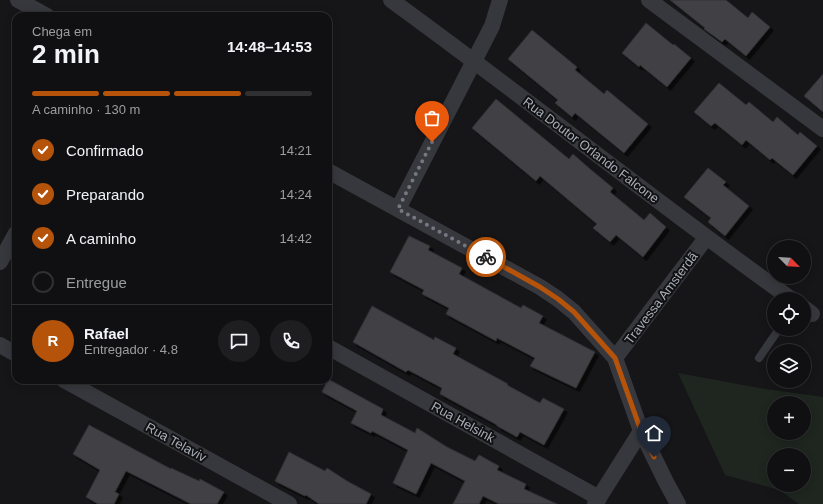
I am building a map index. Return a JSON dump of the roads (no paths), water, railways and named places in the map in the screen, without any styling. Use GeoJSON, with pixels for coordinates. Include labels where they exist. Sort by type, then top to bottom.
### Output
{"type":"FeatureCollection","features":[{"type":"Feature","properties":{"kind":"street"},"geometry":{"type":"LineString","coordinates":[[18,0],[40,12]]}},
{"type":"Feature","properties":{"kind":"street","name":"Rua Doutor Orlando Falcone"},"geometry":{"type":"LineString","coordinates":[[391,0],[474,60],[706,238],[782,292]]}},
{"type":"Feature","properties":{"kind":"street"},"geometry":{"type":"LineString","coordinates":[[398,209],[492,26],[500,0]]}},
{"type":"Feature","properties":{"kind":"street"},"geometry":{"type":"LineString","coordinates":[[649,0],[823,129]]}},
{"type":"Feature","properties":{"kind":"street"},"geometry":{"type":"LineString","coordinates":[[332,173],[510,270],[558,299],[574,312],[615,358],[641,431],[678,504]]}},
{"type":"Feature","properties":{"kind":"street","name":"Travessa Amsterdã"},"geometry":{"type":"LineString","coordinates":[[615,358],[706,238]]}},
{"type":"Feature","properties":{"kind":"street"},"geometry":{"type":"LineString","coordinates":[[0,262],[12,240]]}},
{"type":"Feature","properties":{"kind":"street"},"geometry":{"type":"LineString","coordinates":[[0,345],[12,352]]}},
{"type":"Feature","properties":{"kind":"street","name":"Rua Helsink"},"geometry":{"type":"LineString","coordinates":[[332,349],[597,501]]}},
{"type":"Feature","properties":{"kind":"street","name":"Rua Telaviv"},"geometry":{"type":"LineString","coordinates":[[71,384],[289,504]]}},
{"type":"Feature","properties":{"kind":"street"},"geometry":{"type":"LineString","coordinates":[[597,501],[641,431]]}},
{"type":"Feature","properties":{"kind":"lane"},"geometry":{"type":"LineString","coordinates":[[759,358],[774,336]]}}]}
